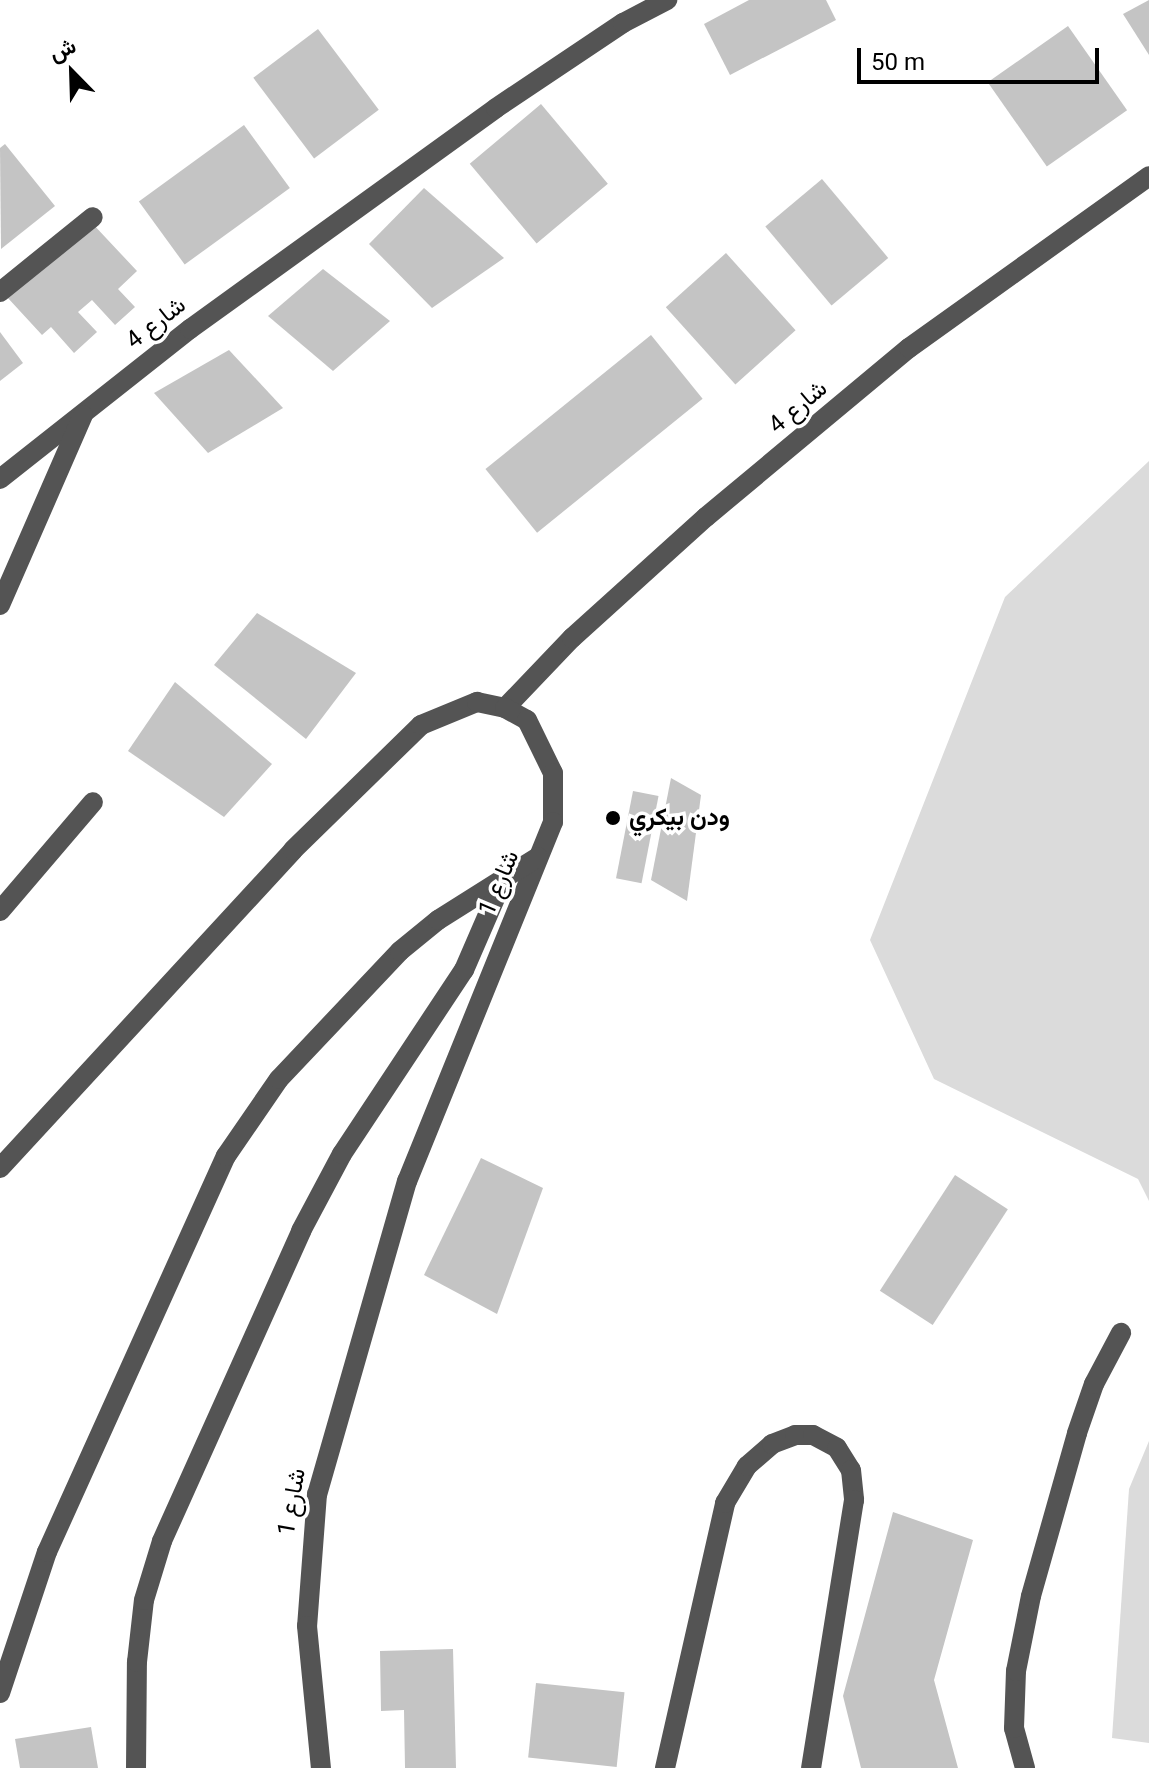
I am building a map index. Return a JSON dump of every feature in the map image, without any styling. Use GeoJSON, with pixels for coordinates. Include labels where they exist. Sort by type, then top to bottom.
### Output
{"type":"FeatureCollection","features":[{"type":"Feature","properties":{"kind":"street","name":"شارع 4"},"geometry":{"type":"LineString","coordinates":[[0,479],[190,329],[496,108],[596,40],[667,0]]}},
{"type":"Feature","properties":{"kind":"street","name":"شارع 4"},"geometry":{"type":"LineString","coordinates":[[505,708],[572,638],[706,517],[909,348],[1149,176]]}},
{"type":"Feature","properties":{"kind":"street"},"geometry":{"type":"LineString","coordinates":[[0,292],[93,217]]}},
{"type":"Feature","properties":{"kind":"street"},"geometry":{"type":"LineString","coordinates":[[0,605],[85,412]]}},
{"type":"Feature","properties":{"kind":"street"},"geometry":{"type":"LineString","coordinates":[[0,1168],[293,850],[421,725],[477,702],[505,708]]}},
{"type":"Feature","properties":{"kind":"street","name":"شارع 1"},"geometry":{"type":"LineString","coordinates":[[321,1768],[307,1626],[317,1494],[407,1181],[553,822],[553,773],[527,720],[505,708]]}},
{"type":"Feature","properties":{"kind":"street"},"geometry":{"type":"LineString","coordinates":[[0,911],[93,802]]}},
{"type":"Feature","properties":{"kind":"street"},"geometry":{"type":"LineString","coordinates":[[0,1693],[47,1552],[226,1156],[279,1079],[343,1007],[438,920],[506,873],[538,857]]}},
{"type":"Feature","properties":{"kind":"street"},"geometry":{"type":"LineString","coordinates":[[136,1768],[137,1662],[144,1600],[162,1541],[301,1231],[342,1154],[464,970],[506,873]]}},
{"type":"Feature","properties":{"kind":"street"},"geometry":{"type":"LineString","coordinates":[[1025,1768],[1014,1728],[1015,1685],[1031,1596],[1077,1433],[1094,1384],[1121,1333]]}},
{"type":"Feature","properties":{"kind":"street"},"geometry":{"type":"LineString","coordinates":[[665,1768],[725,1503],[747,1466],[772,1444],[795,1435],[813,1435],[837,1448],[851,1470],[854,1500],[811,1768]]}},
{"type":"Feature","properties":{"kind":"shaded area"},"geometry":{"type":"Polygon","coordinates":[[[1149,461],[1149,1201],[1138,1179],[934,1079],[870,940],[1005,597],[1149,461]]]}},
{"type":"Feature","properties":{"kind":"shaded area"},"geometry":{"type":"Polygon","coordinates":[[[1149,1441],[1149,1743],[1112,1738],[1129,1489],[1149,1441]]]}},
{"type":"Feature","properties":{"kind":"building"},"geometry":{"type":"Polygon","coordinates":[[[749,0],[826,0],[836,20],[730,75],[704,24],[749,0]]]}},
{"type":"Feature","properties":{"kind":"building"},"geometry":{"type":"Polygon","coordinates":[[[1149,0],[1149,55],[1123,14],[1149,0]]]}},
{"type":"Feature","properties":{"kind":"building"},"geometry":{"type":"Polygon","coordinates":[[[1068,26],[1127,110],[1047,167],[988,82],[1068,26]]]}},
{"type":"Feature","properties":{"kind":"building"},"geometry":{"type":"Polygon","coordinates":[[[318,29],[379,110],[314,158],[253,78],[318,29]]]}},
{"type":"Feature","properties":{"kind":"building"},"geometry":{"type":"Polygon","coordinates":[[[541,104],[608,184],[537,243],[470,164],[541,104]]]}},
{"type":"Feature","properties":{"kind":"building"},"geometry":{"type":"Polygon","coordinates":[[[244,125],[290,188],[185,265],[139,201],[244,125]]]}},
{"type":"Feature","properties":{"kind":"building"},"geometry":{"type":"Polygon","coordinates":[[[5,144],[55,206],[1,249],[0,148],[5,144]]]}},
{"type":"Feature","properties":{"kind":"building"},"geometry":{"type":"Polygon","coordinates":[[[822,179],[888,258],[832,305],[765,227],[822,179]]]}},
{"type":"Feature","properties":{"kind":"building"},"geometry":{"type":"Polygon","coordinates":[[[424,188],[504,258],[432,308],[369,244],[424,188]]]}},
{"type":"Feature","properties":{"kind":"building"},"geometry":{"type":"Polygon","coordinates":[[[91,222],[137,271],[118,289],[135,307],[115,325],[92,300],[78,312],[97,332],[74,353],[51,327],[42,335],[7,297],[91,222]]]}},
{"type":"Feature","properties":{"kind":"building"},"geometry":{"type":"Polygon","coordinates":[[[726,253],[796,330],[735,384],[666,307],[726,253]]]}},
{"type":"Feature","properties":{"kind":"building"},"geometry":{"type":"Polygon","coordinates":[[[323,269],[390,321],[333,371],[268,316],[323,269]]]}},
{"type":"Feature","properties":{"kind":"building"},"geometry":{"type":"Polygon","coordinates":[[[0,332],[23,363],[0,381],[0,332]]]}},
{"type":"Feature","properties":{"kind":"building"},"geometry":{"type":"Polygon","coordinates":[[[651,335],[703,399],[537,533],[485,469],[651,335]]]}},
{"type":"Feature","properties":{"kind":"building"},"geometry":{"type":"Polygon","coordinates":[[[229,350],[283,408],[208,453],[154,393],[229,350]]]}},
{"type":"Feature","properties":{"kind":"building"},"geometry":{"type":"Polygon","coordinates":[[[257,613],[356,673],[306,739],[214,665],[257,613]]]}},
{"type":"Feature","properties":{"kind":"building"},"geometry":{"type":"Polygon","coordinates":[[[175,682],[272,764],[224,817],[128,751],[175,682]]]}},
{"type":"Feature","properties":{"kind":"building"},"geometry":{"type":"Polygon","coordinates":[[[671,778],[701,795],[687,901],[651,880],[671,778]]]}},
{"type":"Feature","properties":{"kind":"building"},"geometry":{"type":"Polygon","coordinates":[[[633,791],[659,796],[642,883],[616,878],[633,791]]]}},
{"type":"Feature","properties":{"kind":"building"},"geometry":{"type":"Polygon","coordinates":[[[481,1158],[543,1188],[497,1314],[424,1275],[481,1158]]]}},
{"type":"Feature","properties":{"kind":"building"},"geometry":{"type":"Polygon","coordinates":[[[955,1175],[1008,1209],[933,1325],[880,1291],[955,1175]]]}},
{"type":"Feature","properties":{"kind":"building"},"geometry":{"type":"Polygon","coordinates":[[[893,1512],[973,1540],[934,1680],[958,1768],[861,1768],[843,1696],[893,1512]]]}},
{"type":"Feature","properties":{"kind":"building"},"geometry":{"type":"Polygon","coordinates":[[[453,1649],[456,1768],[405,1768],[404,1710],[381,1711],[380,1651],[453,1649]]]}},
{"type":"Feature","properties":{"kind":"building"},"geometry":{"type":"Polygon","coordinates":[[[536,1683],[625,1692],[617,1767],[528,1758],[536,1683]]]}},
{"type":"Feature","properties":{"kind":"building"},"geometry":{"type":"Polygon","coordinates":[[[91,1727],[98,1768],[20,1768],[15,1739],[91,1727]]]}},
{"type":"Feature","properties":{"kind":"place","name":"ودن بيكري"},"geometry":{"type":"Point","coordinates":[613,818]}}]}
